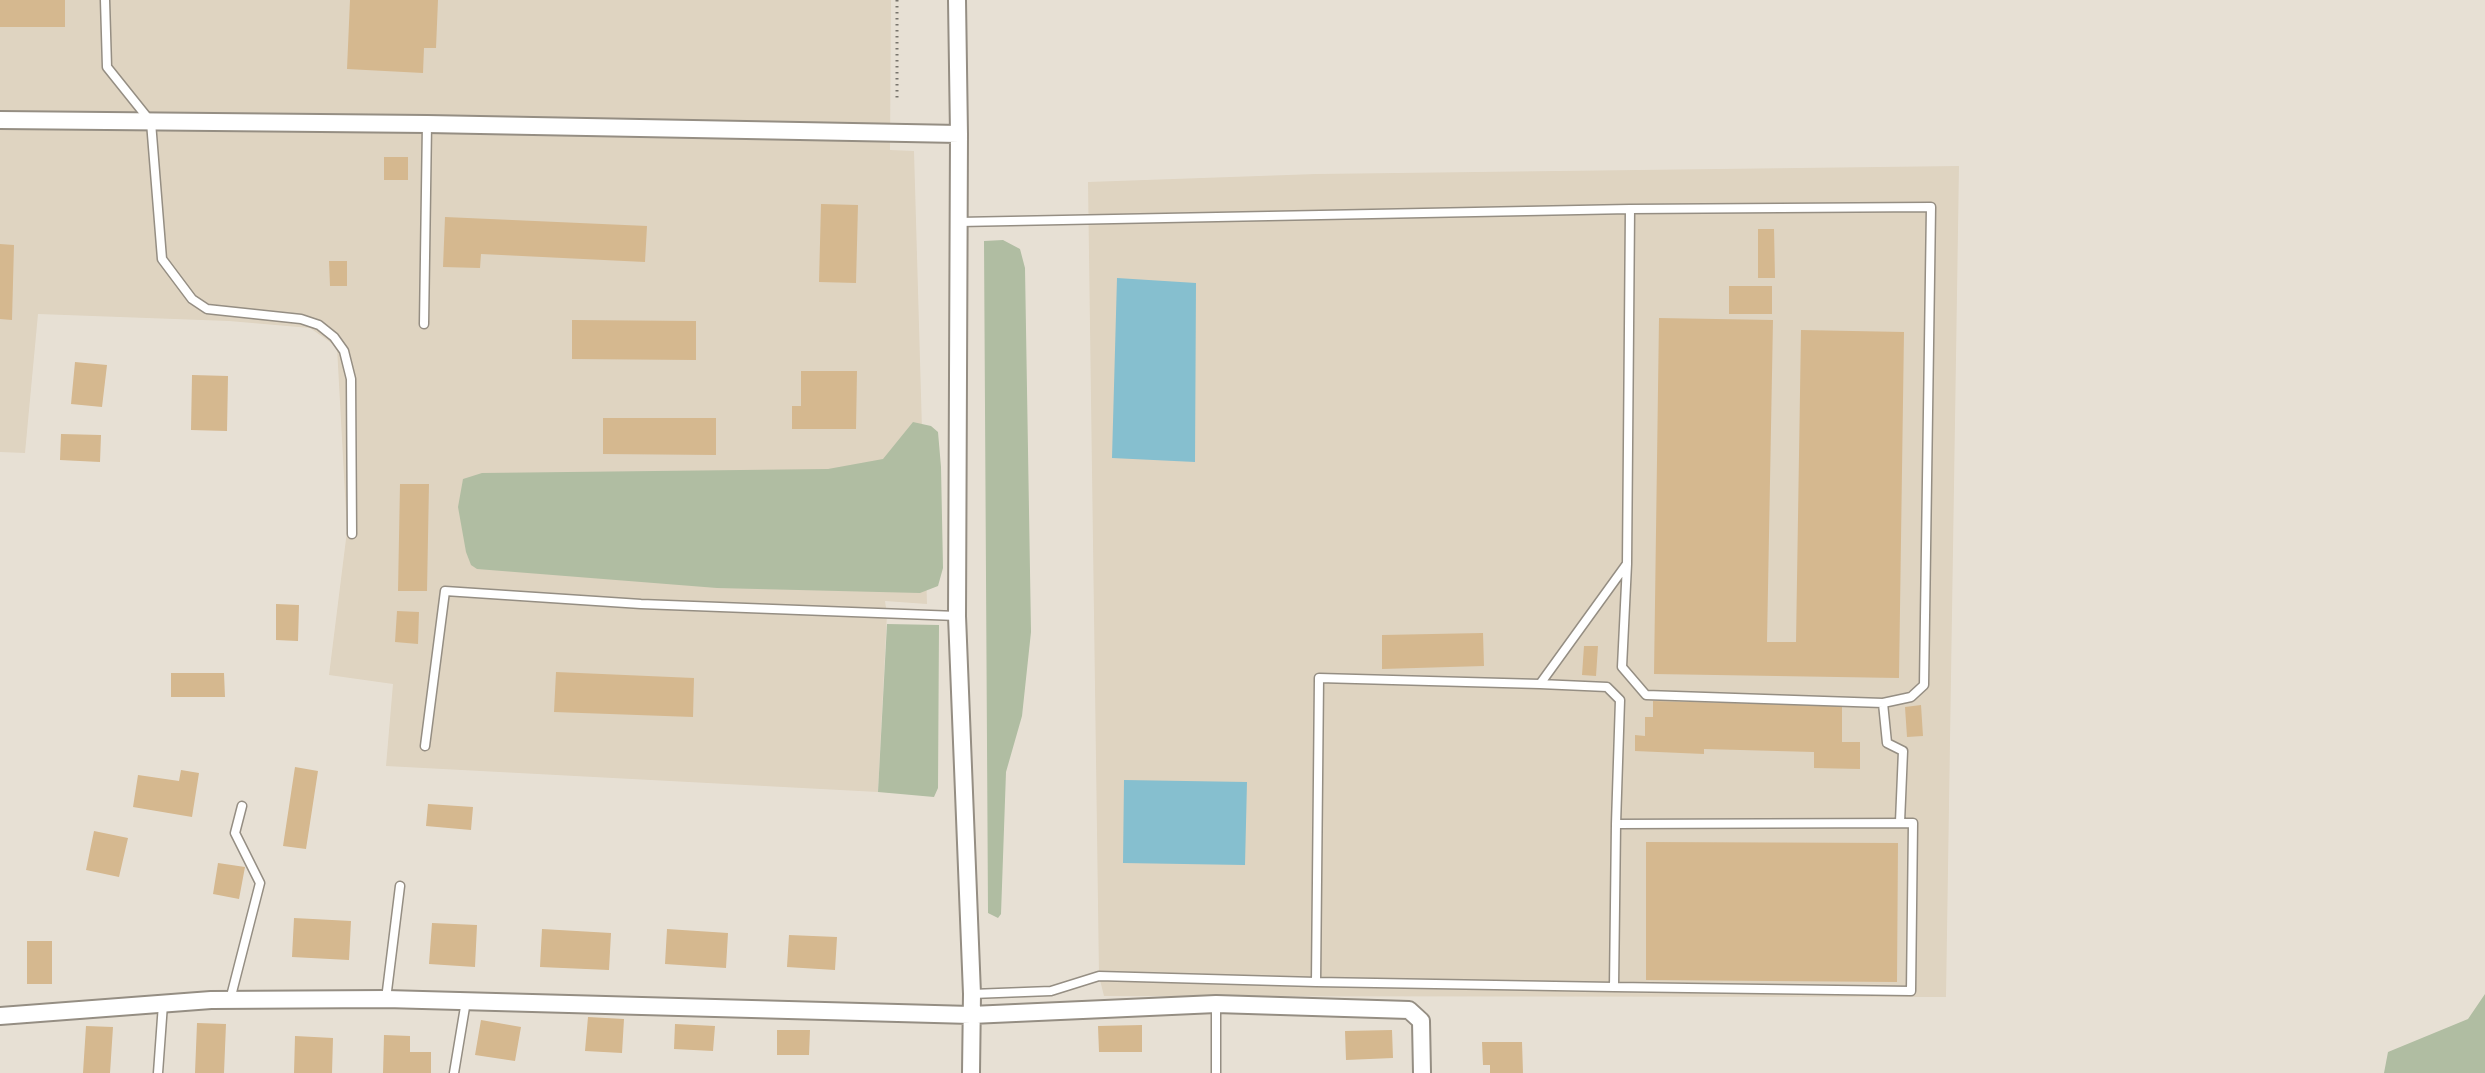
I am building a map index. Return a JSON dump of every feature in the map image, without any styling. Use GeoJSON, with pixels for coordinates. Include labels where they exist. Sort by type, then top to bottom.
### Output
{"type":"FeatureCollection","features":[{"type":"Feature","properties":{"kind":"street"},"geometry":{"type":"LineString","coordinates":[[957,0],[959,134],[957,616],[972,994],[971,1073]]}},
{"type":"Feature","properties":{"kind":"street"},"geometry":{"type":"LineString","coordinates":[[0,120],[427,124],[959,134]]}},
{"type":"Feature","properties":{"kind":"street"},"geometry":{"type":"LineString","coordinates":[[0,1016],[230,1000],[386,999],[971,1015],[1216,1004],[1409,1010],[1421,1021],[1422,1073]]}},
{"type":"Feature","properties":{"kind":"lane"},"geometry":{"type":"LineString","coordinates":[[105,0],[107,66],[151,122],[162,259],[192,299],[207,309],[301,319],[319,325],[334,337],[344,351],[351,379],[352,534]]}},
{"type":"Feature","properties":{"kind":"lane"},"geometry":{"type":"LineString","coordinates":[[424,324],[427,124]]}},
{"type":"Feature","properties":{"kind":"lane"},"geometry":{"type":"LineString","coordinates":[[959,222],[1630,209],[1931,207],[1924,685],[1911,697],[1883,703],[1646,695],[1622,667],[1627,564],[1630,209]]}},
{"type":"Feature","properties":{"kind":"lane"},"geometry":{"type":"LineString","coordinates":[[1540,684],[1627,564]]}},
{"type":"Feature","properties":{"kind":"lane"},"geometry":{"type":"LineString","coordinates":[[424,746],[445,591],[641,604],[957,616]]}},
{"type":"Feature","properties":{"kind":"lane"},"geometry":{"type":"LineString","coordinates":[[1316,982],[1319,678],[1607,687],[1620,700],[1614,987]]}},
{"type":"Feature","properties":{"kind":"lane"},"geometry":{"type":"LineString","coordinates":[[1883,703],[1887,743],[1903,751],[1900,822]]}},
{"type":"Feature","properties":{"kind":"lane"},"geometry":{"type":"LineString","coordinates":[[230,1000],[260,883],[235,833],[242,806]]}},
{"type":"Feature","properties":{"kind":"lane"},"geometry":{"type":"LineString","coordinates":[[972,994],[1051,991],[1100,976],[1316,982],[1911,991],[1913,823],[1616,824]]}},
{"type":"Feature","properties":{"kind":"lane"},"geometry":{"type":"LineString","coordinates":[[386,999],[400,886]]}},
{"type":"Feature","properties":{"kind":"lane"},"geometry":{"type":"LineString","coordinates":[[454,1073],[466,1001]]}},
{"type":"Feature","properties":{"kind":"lane"},"geometry":{"type":"LineString","coordinates":[[158,1073],[163,1004]]}},
{"type":"Feature","properties":{"kind":"lane"},"geometry":{"type":"LineString","coordinates":[[1215,1073],[1216,1004]]}},
{"type":"Feature","properties":{"kind":"path"},"geometry":{"type":"LineString","coordinates":[[897,0],[897,99]]}},
{"type":"Feature","properties":{"kind":"shaded area"},"geometry":{"type":"Polygon","coordinates":[[[0,0],[891,0],[890,150],[914,151],[927,604],[885,601],[887,614],[878,792],[386,766],[393,684],[329,675],[347,531],[337,347],[310,328],[229,321],[38,314],[25,453],[0,452],[0,0]]]}},
{"type":"Feature","properties":{"kind":"shaded area"},"geometry":{"type":"Polygon","coordinates":[[[1959,166],[1946,997],[1104,996],[1099,976],[1088,182],[1316,174],[1959,166]]]}},
{"type":"Feature","properties":{"kind":"green space"},"geometry":{"type":"Polygon","coordinates":[[[1003,240],[1020,249],[1025,268],[1031,632],[1022,716],[1006,772],[1001,914],[998,918],[988,913],[984,241],[1003,240]]]}},
{"type":"Feature","properties":{"kind":"green space"},"geometry":{"type":"Polygon","coordinates":[[[913,422],[931,426],[938,432],[941,467],[943,568],[938,586],[920,593],[717,588],[477,569],[471,565],[466,552],[458,507],[463,479],[482,473],[828,469],[883,459],[913,422]]]}},
{"type":"Feature","properties":{"kind":"green space"},"geometry":{"type":"Polygon","coordinates":[[[887,624],[939,625],[938,788],[934,797],[878,792],[887,624]]]}},
{"type":"Feature","properties":{"kind":"green space"},"geometry":{"type":"Polygon","coordinates":[[[2485,994],[2485,1073],[2384,1073],[2388,1052],[2468,1019],[2485,994]]]}},
{"type":"Feature","properties":{"kind":"water"},"geometry":{"type":"Polygon","coordinates":[[[1117,278],[1196,283],[1195,462],[1112,458],[1117,278]]]}},
{"type":"Feature","properties":{"kind":"water"},"geometry":{"type":"Polygon","coordinates":[[[1124,780],[1247,782],[1245,865],[1123,863],[1124,780]]]}},
{"type":"Feature","properties":{"kind":"building"},"geometry":{"type":"Polygon","coordinates":[[[0,0],[65,0],[65,27],[0,27],[0,0]]]}},
{"type":"Feature","properties":{"kind":"building"},"geometry":{"type":"Polygon","coordinates":[[[350,0],[438,0],[436,48],[424,48],[423,73],[347,69],[350,0]]]}},
{"type":"Feature","properties":{"kind":"building"},"geometry":{"type":"Polygon","coordinates":[[[384,157],[408,157],[408,180],[384,180],[384,157]]]}},
{"type":"Feature","properties":{"kind":"building"},"geometry":{"type":"Polygon","coordinates":[[[821,204],[858,205],[856,283],[819,282],[821,204]]]}},
{"type":"Feature","properties":{"kind":"building"},"geometry":{"type":"Polygon","coordinates":[[[445,217],[647,226],[645,262],[481,254],[480,268],[443,267],[445,217]]]}},
{"type":"Feature","properties":{"kind":"building"},"geometry":{"type":"Polygon","coordinates":[[[1758,229],[1774,229],[1775,278],[1758,278],[1758,229]]]}},
{"type":"Feature","properties":{"kind":"building"},"geometry":{"type":"Polygon","coordinates":[[[0,244],[14,245],[12,320],[0,319],[0,244]]]}},
{"type":"Feature","properties":{"kind":"building"},"geometry":{"type":"Polygon","coordinates":[[[329,261],[347,261],[347,286],[330,286],[329,261]]]}},
{"type":"Feature","properties":{"kind":"building"},"geometry":{"type":"Polygon","coordinates":[[[1729,286],[1772,286],[1772,314],[1729,314],[1729,286]]]}},
{"type":"Feature","properties":{"kind":"building"},"geometry":{"type":"Polygon","coordinates":[[[1659,318],[1773,320],[1767,642],[1796,642],[1801,330],[1904,332],[1899,678],[1654,674],[1659,318]]]}},
{"type":"Feature","properties":{"kind":"building"},"geometry":{"type":"Polygon","coordinates":[[[572,320],[696,321],[696,360],[572,359],[572,320]]]}},
{"type":"Feature","properties":{"kind":"building"},"geometry":{"type":"Polygon","coordinates":[[[75,362],[107,365],[102,407],[71,404],[75,362]]]}},
{"type":"Feature","properties":{"kind":"building"},"geometry":{"type":"Polygon","coordinates":[[[801,371],[857,371],[856,429],[792,429],[792,406],[801,406],[801,371]]]}},
{"type":"Feature","properties":{"kind":"building"},"geometry":{"type":"Polygon","coordinates":[[[192,375],[228,376],[227,431],[191,430],[192,375]]]}},
{"type":"Feature","properties":{"kind":"building"},"geometry":{"type":"Polygon","coordinates":[[[603,418],[716,418],[716,455],[603,454],[603,418]]]}},
{"type":"Feature","properties":{"kind":"building"},"geometry":{"type":"Polygon","coordinates":[[[61,434],[101,435],[100,462],[60,460],[61,434]]]}},
{"type":"Feature","properties":{"kind":"building"},"geometry":{"type":"Polygon","coordinates":[[[400,484],[429,484],[427,591],[398,591],[400,484]]]}},
{"type":"Feature","properties":{"kind":"building"},"geometry":{"type":"Polygon","coordinates":[[[276,604],[299,605],[298,641],[276,640],[276,604]]]}},
{"type":"Feature","properties":{"kind":"building"},"geometry":{"type":"Polygon","coordinates":[[[397,611],[419,612],[418,644],[395,642],[397,611]]]}},
{"type":"Feature","properties":{"kind":"building"},"geometry":{"type":"Polygon","coordinates":[[[1483,633],[1484,666],[1382,669],[1382,635],[1483,633]]]}},
{"type":"Feature","properties":{"kind":"building"},"geometry":{"type":"Polygon","coordinates":[[[1584,646],[1598,646],[1596,676],[1582,675],[1584,646]]]}},
{"type":"Feature","properties":{"kind":"building"},"geometry":{"type":"Polygon","coordinates":[[[556,672],[694,678],[693,717],[554,712],[556,672]]]}},
{"type":"Feature","properties":{"kind":"building"},"geometry":{"type":"Polygon","coordinates":[[[171,673],[224,673],[225,697],[171,697],[171,673]]]}},
{"type":"Feature","properties":{"kind":"building"},"geometry":{"type":"Polygon","coordinates":[[[1653,701],[1842,706],[1842,742],[1860,742],[1860,769],[1814,768],[1814,752],[1704,749],[1704,754],[1635,751],[1635,735],[1645,736],[1645,717],[1653,717],[1653,701]]]}},
{"type":"Feature","properties":{"kind":"building"},"geometry":{"type":"Polygon","coordinates":[[[1921,705],[1923,736],[1907,737],[1905,707],[1921,705]]]}},
{"type":"Feature","properties":{"kind":"building"},"geometry":{"type":"Polygon","coordinates":[[[295,767],[318,771],[306,849],[283,846],[295,767]]]}},
{"type":"Feature","properties":{"kind":"building"},"geometry":{"type":"Polygon","coordinates":[[[181,770],[199,773],[192,817],[133,807],[138,775],[179,781],[181,770]]]}},
{"type":"Feature","properties":{"kind":"building"},"geometry":{"type":"Polygon","coordinates":[[[428,804],[473,807],[471,830],[426,826],[428,804]]]}},
{"type":"Feature","properties":{"kind":"building"},"geometry":{"type":"Polygon","coordinates":[[[94,831],[128,838],[119,877],[86,870],[94,831]]]}},
{"type":"Feature","properties":{"kind":"building"},"geometry":{"type":"Polygon","coordinates":[[[1646,842],[1898,843],[1897,982],[1646,980],[1646,842]]]}},
{"type":"Feature","properties":{"kind":"building"},"geometry":{"type":"Polygon","coordinates":[[[218,863],[245,867],[239,899],[213,894],[218,863]]]}},
{"type":"Feature","properties":{"kind":"building"},"geometry":{"type":"Polygon","coordinates":[[[294,918],[351,921],[349,960],[292,957],[294,918]]]}},
{"type":"Feature","properties":{"kind":"building"},"geometry":{"type":"Polygon","coordinates":[[[432,923],[477,925],[475,967],[429,964],[432,923]]]}},
{"type":"Feature","properties":{"kind":"building"},"geometry":{"type":"Polygon","coordinates":[[[542,929],[611,933],[609,970],[540,967],[542,929]]]}},
{"type":"Feature","properties":{"kind":"building"},"geometry":{"type":"Polygon","coordinates":[[[667,929],[728,933],[726,968],[665,964],[667,929]]]}},
{"type":"Feature","properties":{"kind":"building"},"geometry":{"type":"Polygon","coordinates":[[[789,935],[837,937],[835,970],[787,967],[789,935]]]}},
{"type":"Feature","properties":{"kind":"building"},"geometry":{"type":"Polygon","coordinates":[[[27,941],[52,941],[52,984],[27,984],[27,941]]]}},
{"type":"Feature","properties":{"kind":"building"},"geometry":{"type":"Polygon","coordinates":[[[588,1017],[624,1019],[622,1053],[585,1051],[588,1017]]]}},
{"type":"Feature","properties":{"kind":"building"},"geometry":{"type":"Polygon","coordinates":[[[481,1020],[521,1027],[515,1061],[475,1055],[481,1020]]]}},
{"type":"Feature","properties":{"kind":"building"},"geometry":{"type":"Polygon","coordinates":[[[197,1023],[226,1024],[224,1073],[195,1073],[197,1023]]]}},
{"type":"Feature","properties":{"kind":"building"},"geometry":{"type":"Polygon","coordinates":[[[675,1024],[715,1026],[713,1051],[674,1049],[675,1024]]]}},
{"type":"Feature","properties":{"kind":"building"},"geometry":{"type":"Polygon","coordinates":[[[1142,1025],[1142,1052],[1099,1052],[1098,1026],[1142,1025]]]}},
{"type":"Feature","properties":{"kind":"building"},"geometry":{"type":"Polygon","coordinates":[[[86,1026],[113,1027],[110,1073],[83,1073],[86,1026]]]}},
{"type":"Feature","properties":{"kind":"building"},"geometry":{"type":"Polygon","coordinates":[[[777,1030],[810,1030],[809,1055],[777,1055],[777,1030]]]}},
{"type":"Feature","properties":{"kind":"building"},"geometry":{"type":"Polygon","coordinates":[[[1392,1030],[1393,1058],[1346,1060],[1345,1031],[1392,1030]]]}},
{"type":"Feature","properties":{"kind":"building"},"geometry":{"type":"Polygon","coordinates":[[[384,1035],[410,1036],[410,1052],[431,1052],[431,1073],[383,1073],[384,1035]]]}},
{"type":"Feature","properties":{"kind":"building"},"geometry":{"type":"Polygon","coordinates":[[[295,1036],[333,1038],[332,1073],[294,1073],[295,1036]]]}},
{"type":"Feature","properties":{"kind":"building"},"geometry":{"type":"Polygon","coordinates":[[[1482,1042],[1522,1042],[1523,1073],[1490,1073],[1490,1065],[1483,1065],[1482,1042]]]}}]}
